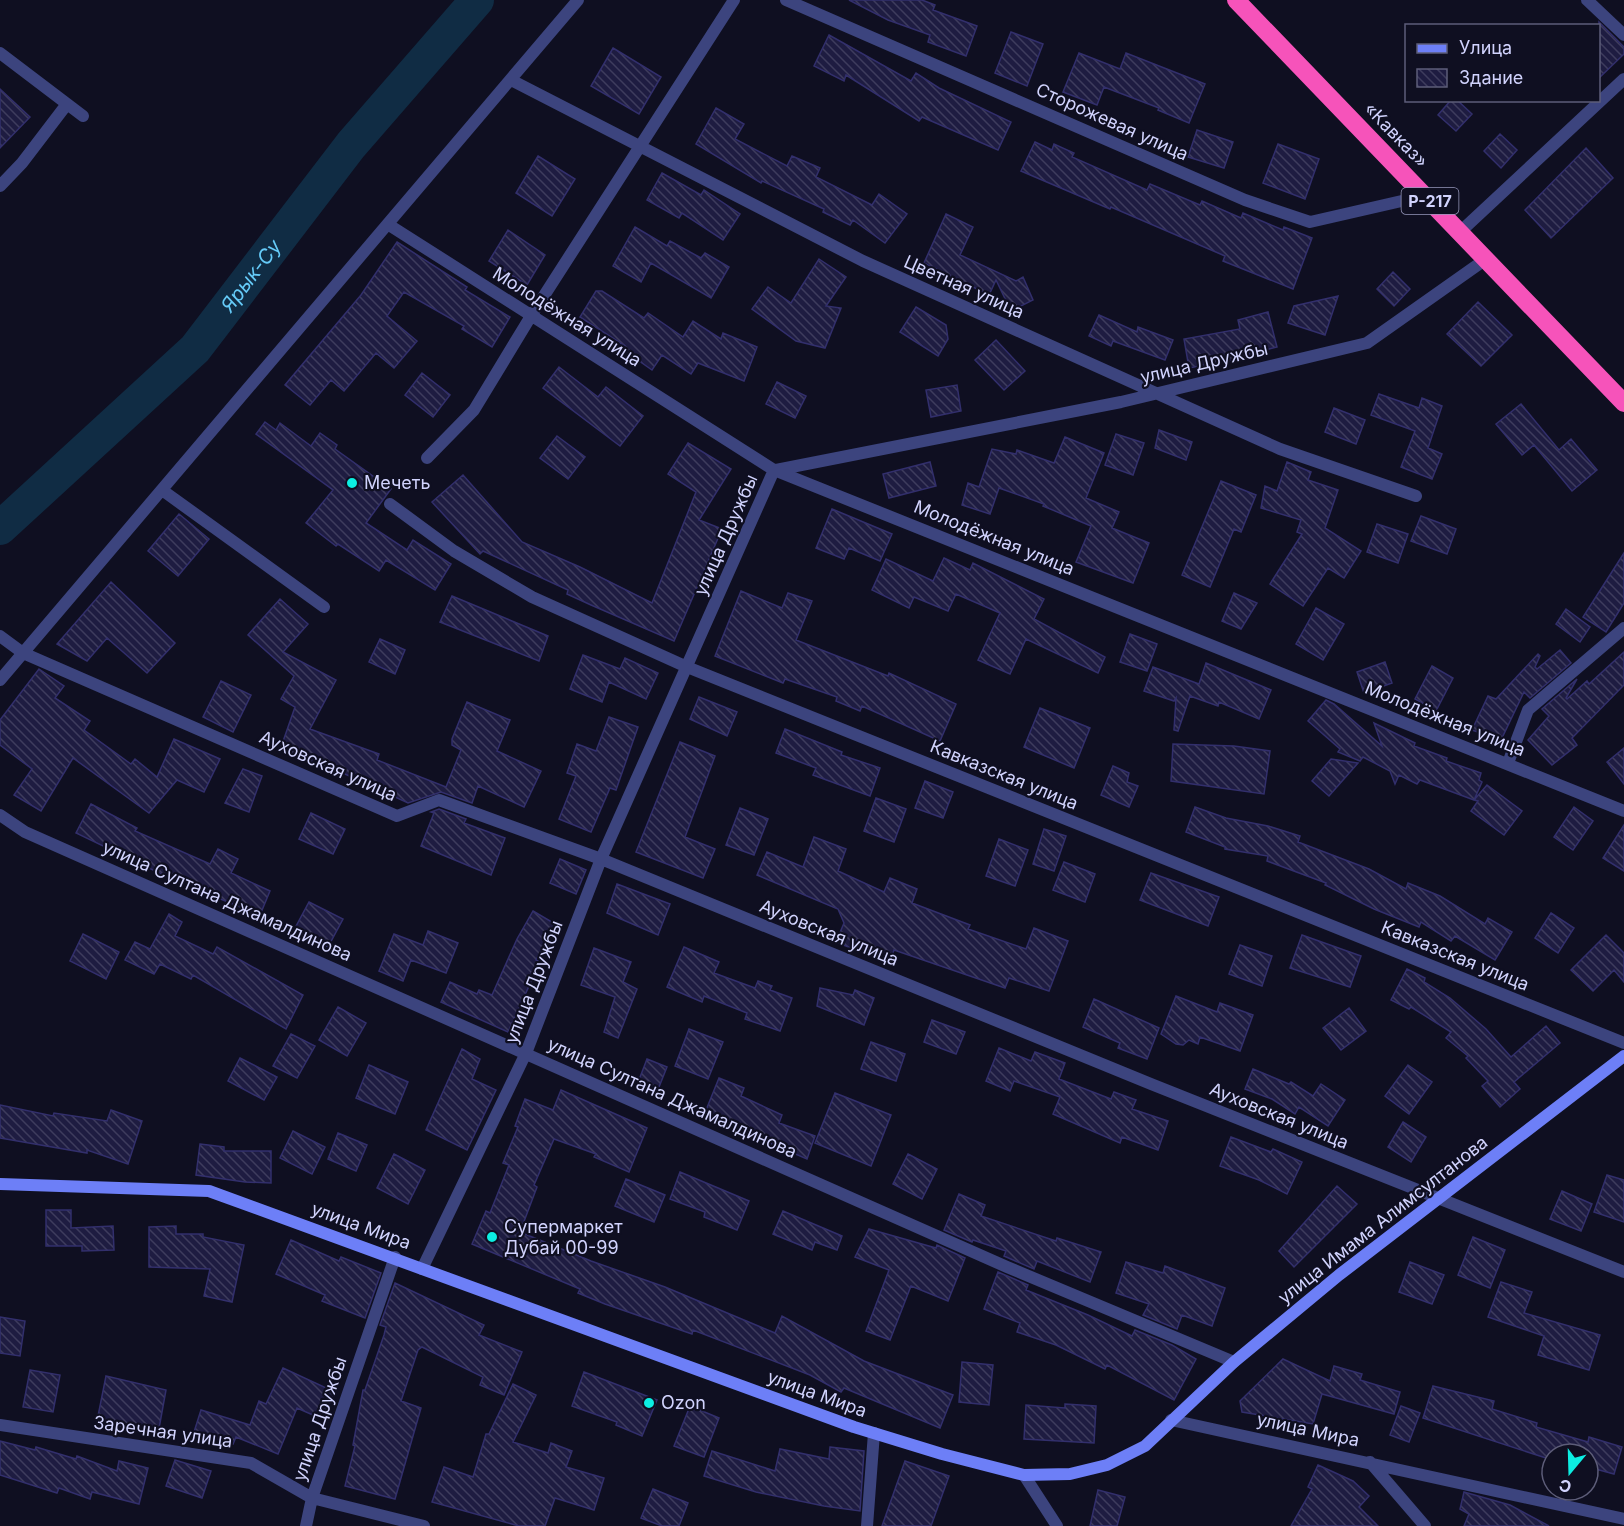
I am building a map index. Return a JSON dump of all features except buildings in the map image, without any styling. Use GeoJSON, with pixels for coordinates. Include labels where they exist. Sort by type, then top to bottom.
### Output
{"type":"FeatureCollection","features":[{"type":"Feature","properties":{"kind":"highway","name":"«Кавказ»"},"geometry":{"type":"LineString","coordinates":[[1236,0],[1624,403]]}},
{"type":"Feature","properties":{"kind":"main road","name":"улица Имама Алимсултанова"},"geometry":{"type":"LineString","coordinates":[[1172,1420],[1234,1362],[1339,1275],[1624,1056]]}},
{"type":"Feature","properties":{"kind":"main road","name":"улица Мира"},"geometry":{"type":"LineString","coordinates":[[0,1184],[209,1191],[874,1433],[1024,1475],[1070,1474],[1107,1466],[1145,1446],[1172,1420]]}},
{"type":"Feature","properties":{"kind":"street"},"geometry":{"type":"LineString","coordinates":[[0,680],[20,651],[162,490],[578,0]]}},
{"type":"Feature","properties":{"kind":"street"},"geometry":{"type":"LineString","coordinates":[[427,458],[474,410],[639,146],[735,0]]}},
{"type":"Feature","properties":{"kind":"street","name":"Сторожевая улица"},"geometry":{"type":"LineString","coordinates":[[786,0],[1245,200],[1310,222],[1406,200],[1434,204]]}},
{"type":"Feature","properties":{"kind":"street"},"geometry":{"type":"LineString","coordinates":[[1587,0],[1624,35]]}},
{"type":"Feature","properties":{"kind":"street"},"geometry":{"type":"LineString","coordinates":[[0,53],[83,116]]}},
{"type":"Feature","properties":{"kind":"street"},"geometry":{"type":"LineString","coordinates":[[1600,101],[1624,79]]}},
{"type":"Feature","properties":{"kind":"street","name":"Цветная улица"},"geometry":{"type":"LineString","coordinates":[[511,80],[863,261],[1280,449],[1416,496]]}},
{"type":"Feature","properties":{"kind":"street"},"geometry":{"type":"LineString","coordinates":[[1460,232],[1599,102]]}},
{"type":"Feature","properties":{"kind":"street"},"geometry":{"type":"LineString","coordinates":[[0,186],[22,163],[67,104]]}},
{"type":"Feature","properties":{"kind":"street","name":"Молодёжная улица"},"geometry":{"type":"LineString","coordinates":[[389,225],[774,470],[1624,811]]}},
{"type":"Feature","properties":{"kind":"street","name":"улица Дружбы"},"geometry":{"type":"LineString","coordinates":[[422,1269],[526,1053],[601,858],[774,470],[1157,393],[1367,343],[1486,259]]}},
{"type":"Feature","properties":{"kind":"street"},"geometry":{"type":"LineString","coordinates":[[162,490],[324,607]]}},
{"type":"Feature","properties":{"kind":"street","name":"Кавказская улица"},"geometry":{"type":"LineString","coordinates":[[390,504],[454,551],[532,597],[687,667],[1624,1043]]}},
{"type":"Feature","properties":{"kind":"street"},"geometry":{"type":"LineString","coordinates":[[1508,763],[1528,710],[1624,628]]}},
{"type":"Feature","properties":{"kind":"street","name":"Ауховская улица"},"geometry":{"type":"LineString","coordinates":[[0,636],[20,651],[397,816],[440,800],[601,858],[1151,1084],[1624,1272]]}},
{"type":"Feature","properties":{"kind":"street","name":"улица Султана Джамалдинова"},"geometry":{"type":"LineString","coordinates":[[0,815],[25,832],[1007,1267],[1234,1362]]}},
{"type":"Feature","properties":{"kind":"street","name":"улица Дружбы"},"geometry":{"type":"LineString","coordinates":[[306,1526],[312,1498],[395,1257]]}},
{"type":"Feature","properties":{"kind":"street","name":"улица Мира"},"geometry":{"type":"LineString","coordinates":[[1172,1420],[1624,1519]]}},
{"type":"Feature","properties":{"kind":"street","name":"Заречная улица"},"geometry":{"type":"LineString","coordinates":[[0,1425],[251,1463],[312,1498],[424,1526]]}},
{"type":"Feature","properties":{"kind":"street"},"geometry":{"type":"LineString","coordinates":[[867,1526],[874,1433]]}},
{"type":"Feature","properties":{"kind":"street"},"geometry":{"type":"LineString","coordinates":[[1370,1462],[1425,1526]]}},
{"type":"Feature","properties":{"kind":"street"},"geometry":{"type":"LineString","coordinates":[[1024,1475],[1057,1526]]}},
{"type":"Feature","properties":{"kind":"waterway","name":"Ярык-Су"},"geometry":{"type":"LineString","coordinates":[[0,528],[195,349],[351,145],[477,0]]}},
{"type":"Feature","properties":{"kind":"place","name":"Мечеть"},"geometry":{"type":"Point","coordinates":[352,483]}},
{"type":"Feature","properties":{"kind":"place","name":"Супермаркет Дубай 00-99"},"geometry":{"type":"Point","coordinates":[492,1237]}},
{"type":"Feature","properties":{"kind":"place","name":"Ozon"},"geometry":{"type":"Point","coordinates":[649,1403]}}]}
